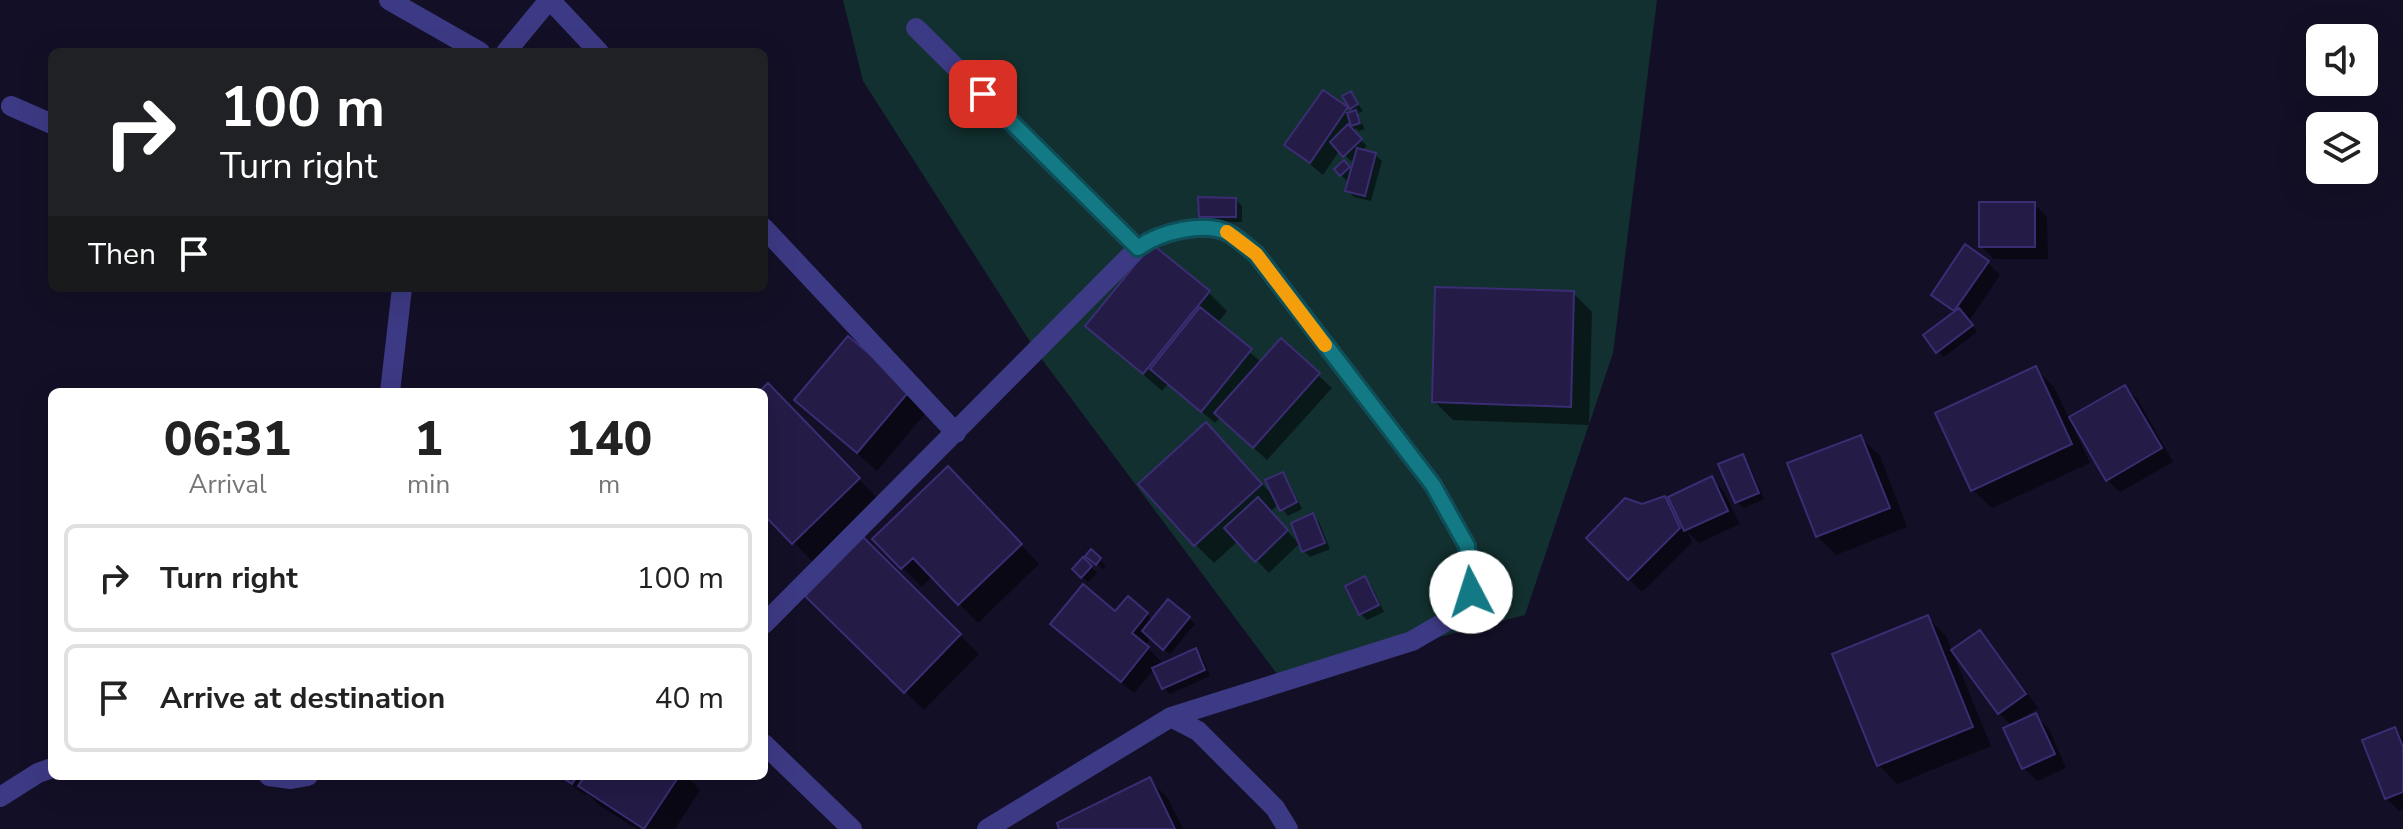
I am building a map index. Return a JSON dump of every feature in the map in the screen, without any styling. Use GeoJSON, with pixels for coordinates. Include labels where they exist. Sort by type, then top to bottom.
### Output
{"type":"FeatureCollection","features":[{"type":"Feature","properties":{"kind":"street"},"geometry":{"type":"LineString","coordinates":[[389,0],[473,48]]}},
{"type":"Feature","properties":{"kind":"street"},"geometry":{"type":"LineString","coordinates":[[509,48],[550,0],[595,48]]}},
{"type":"Feature","properties":{"kind":"street"},"geometry":{"type":"LineString","coordinates":[[916,28],[1138,248]]}},
{"type":"Feature","properties":{"kind":"street"},"geometry":{"type":"LineString","coordinates":[[11,106],[48,122]]}},
{"type":"Feature","properties":{"kind":"street"},"geometry":{"type":"LineString","coordinates":[[768,620],[1138,248],[1163,234],[1201,228],[1229,232],[1256,254],[1433,485],[1467,546],[1471,592],[1455,616],[1412,641],[1171,717],[987,829]]}},
{"type":"Feature","properties":{"kind":"street"},"geometry":{"type":"LineString","coordinates":[[768,232],[956,433]]}},
{"type":"Feature","properties":{"kind":"street"},"geometry":{"type":"LineString","coordinates":[[390,388],[402,292]]}},
{"type":"Feature","properties":{"kind":"street"},"geometry":{"type":"LineString","coordinates":[[1171,717],[1198,731],[1275,808],[1288,829]]}},
{"type":"Feature","properties":{"kind":"street"},"geometry":{"type":"LineString","coordinates":[[768,748],[852,829]]}},
{"type":"Feature","properties":{"kind":"street"},"geometry":{"type":"LineString","coordinates":[[0,797],[48,769]]}},
{"type":"Feature","properties":{"kind":"green space"},"geometry":{"type":"Polygon","coordinates":[[[843,0],[1657,0],[1613,353],[1525,615],[1280,678],[1038,354],[863,81],[843,0]]]}},
{"type":"Feature","properties":{"kind":"building"},"geometry":{"type":"Polygon","coordinates":[[[1323,90],[1348,107],[1310,163],[1284,145],[1323,90]]]}},
{"type":"Feature","properties":{"kind":"building"},"geometry":{"type":"Polygon","coordinates":[[[1351,91],[1358,104],[1350,109],[1342,96],[1351,91]]]}},
{"type":"Feature","properties":{"kind":"building"},"geometry":{"type":"Polygon","coordinates":[[[1356,110],[1360,123],[1351,126],[1347,113],[1356,110]]]}},
{"type":"Feature","properties":{"kind":"building"},"geometry":{"type":"Polygon","coordinates":[[[1348,124],[1362,139],[1343,157],[1330,142],[1348,124]]]}},
{"type":"Feature","properties":{"kind":"building"},"geometry":{"type":"Polygon","coordinates":[[[1357,148],[1376,153],[1365,196],[1345,191],[1357,148]]]}},
{"type":"Feature","properties":{"kind":"building"},"geometry":{"type":"Polygon","coordinates":[[[1344,160],[1350,167],[1340,176],[1334,169],[1344,160]]]}},
{"type":"Feature","properties":{"kind":"building"},"geometry":{"type":"Polygon","coordinates":[[[1198,197],[1236,198],[1236,217],[1199,217],[1198,197]]]}},
{"type":"Feature","properties":{"kind":"building"},"geometry":{"type":"Polygon","coordinates":[[[1979,202],[2035,202],[2035,247],[1979,247],[1979,202]]]}},
{"type":"Feature","properties":{"kind":"building"},"geometry":{"type":"Polygon","coordinates":[[[1152,244],[1210,291],[1143,374],[1085,326],[1152,244]]]}},
{"type":"Feature","properties":{"kind":"building"},"geometry":{"type":"Polygon","coordinates":[[[1965,244],[1989,261],[1954,311],[1931,295],[1965,244]]]}},
{"type":"Feature","properties":{"kind":"building"},"geometry":{"type":"Polygon","coordinates":[[[1435,287],[1574,291],[1571,407],[1432,402],[1435,287]]]}},
{"type":"Feature","properties":{"kind":"building"},"geometry":{"type":"Polygon","coordinates":[[[1200,307],[1252,349],[1201,412],[1150,369],[1200,307]]]}},
{"type":"Feature","properties":{"kind":"building"},"geometry":{"type":"Polygon","coordinates":[[[1959,308],[1973,325],[1936,353],[1923,335],[1959,308]]]}},
{"type":"Feature","properties":{"kind":"building"},"geometry":{"type":"Polygon","coordinates":[[[848,336],[911,389],[857,453],[794,400],[848,336]]]}},
{"type":"Feature","properties":{"kind":"building"},"geometry":{"type":"Polygon","coordinates":[[[1281,338],[1320,373],[1253,448],[1214,413],[1281,338]]]}},
{"type":"Feature","properties":{"kind":"building"},"geometry":{"type":"Polygon","coordinates":[[[2036,366],[2072,444],[1971,491],[1935,413],[2036,366]]]}},
{"type":"Feature","properties":{"kind":"building"},"geometry":{"type":"Polygon","coordinates":[[[768,383],[860,478],[792,544],[768,519],[768,388],[763,388],[768,383]]]}},
{"type":"Feature","properties":{"kind":"building"},"geometry":{"type":"Polygon","coordinates":[[[2125,385],[2162,448],[2106,481],[2069,417],[2125,385]]]}},
{"type":"Feature","properties":{"kind":"building"},"geometry":{"type":"Polygon","coordinates":[[[1206,422],[1262,484],[1194,546],[1138,484],[1206,422]]]}},
{"type":"Feature","properties":{"kind":"building"},"geometry":{"type":"Polygon","coordinates":[[[1861,435],[1890,508],[1816,537],[1787,463],[1861,435]]]}},
{"type":"Feature","properties":{"kind":"building"},"geometry":{"type":"Polygon","coordinates":[[[1743,454],[1759,493],[1735,503],[1718,464],[1743,454]]]}},
{"type":"Feature","properties":{"kind":"building"},"geometry":{"type":"Polygon","coordinates":[[[948,466],[1022,544],[958,605],[913,558],[901,569],[872,539],[948,466]]]}},
{"type":"Feature","properties":{"kind":"building"},"geometry":{"type":"Polygon","coordinates":[[[1283,472],[1297,502],[1280,511],[1265,480],[1283,472]]]}},
{"type":"Feature","properties":{"kind":"building"},"geometry":{"type":"Polygon","coordinates":[[[1712,476],[1728,511],[1684,531],[1668,497],[1712,476]]]}},
{"type":"Feature","properties":{"kind":"building"},"geometry":{"type":"Polygon","coordinates":[[[1665,496],[1680,528],[1628,580],[1586,538],[1625,498],[1642,504],[1665,496]]]}},
{"type":"Feature","properties":{"kind":"building"},"geometry":{"type":"Polygon","coordinates":[[[1258,497],[1288,530],[1255,562],[1224,528],[1258,497]]]}},
{"type":"Feature","properties":{"kind":"building"},"geometry":{"type":"Polygon","coordinates":[[[1313,513],[1325,543],[1302,552],[1291,523],[1313,513]]]}},
{"type":"Feature","properties":{"kind":"building"},"geometry":{"type":"Polygon","coordinates":[[[863,537],[961,634],[904,693],[805,596],[863,537]]]}},
{"type":"Feature","properties":{"kind":"building"},"geometry":{"type":"Polygon","coordinates":[[[1091,549],[1101,558],[1096,565],[1085,556],[1091,549]]]}},
{"type":"Feature","properties":{"kind":"building"},"geometry":{"type":"Polygon","coordinates":[[[1083,557],[1092,566],[1081,578],[1072,569],[1083,557]]]}},
{"type":"Feature","properties":{"kind":"building"},"geometry":{"type":"Polygon","coordinates":[[[1365,576],[1379,605],[1359,615],[1345,586],[1365,576]]]}},
{"type":"Feature","properties":{"kind":"building"},"geometry":{"type":"Polygon","coordinates":[[[1083,584],[1115,611],[1128,596],[1148,613],[1132,633],[1149,647],[1121,682],[1050,624],[1083,584]]]}},
{"type":"Feature","properties":{"kind":"building"},"geometry":{"type":"Polygon","coordinates":[[[1168,599],[1190,617],[1163,650],[1142,631],[1168,599]]]}},
{"type":"Feature","properties":{"kind":"building"},"geometry":{"type":"Polygon","coordinates":[[[1928,615],[1973,727],[1877,766],[1832,654],[1928,615]]]}},
{"type":"Feature","properties":{"kind":"building"},"geometry":{"type":"Polygon","coordinates":[[[1980,630],[2026,694],[1998,714],[1951,650],[1980,630]]]}},
{"type":"Feature","properties":{"kind":"building"},"geometry":{"type":"Polygon","coordinates":[[[1196,648],[1205,670],[1162,689],[1152,668],[1196,648]]]}},
{"type":"Feature","properties":{"kind":"building"},"geometry":{"type":"Polygon","coordinates":[[[2036,713],[2055,754],[2022,769],[2003,728],[2036,713]]]}},
{"type":"Feature","properties":{"kind":"building"},"geometry":{"type":"Polygon","coordinates":[[[2395,727],[2403,747],[2403,792],[2385,799],[2362,740],[2395,727]]]}},
{"type":"Feature","properties":{"kind":"building"},"geometry":{"type":"Polygon","coordinates":[[[1150,777],[1175,829],[1059,829],[1057,823],[1150,777]]]}},
{"type":"Feature","properties":{"kind":"building"},"geometry":{"type":"Polygon","coordinates":[[[582,780],[676,780],[644,829],[578,786],[582,780]]]}},
{"type":"Feature","properties":{"kind":"slow traffic"},"geometry":{"type":"LineString","coordinates":[[1227,232],[1256,254],[1325,345]]}},
{"type":"Feature","properties":{"kind":"route"},"geometry":{"type":"LineString","coordinates":[[983,94],[1138,248],[1163,234],[1201,228],[1229,232],[1256,254],[1433,485],[1467,546],[1471,592]]}}]}
